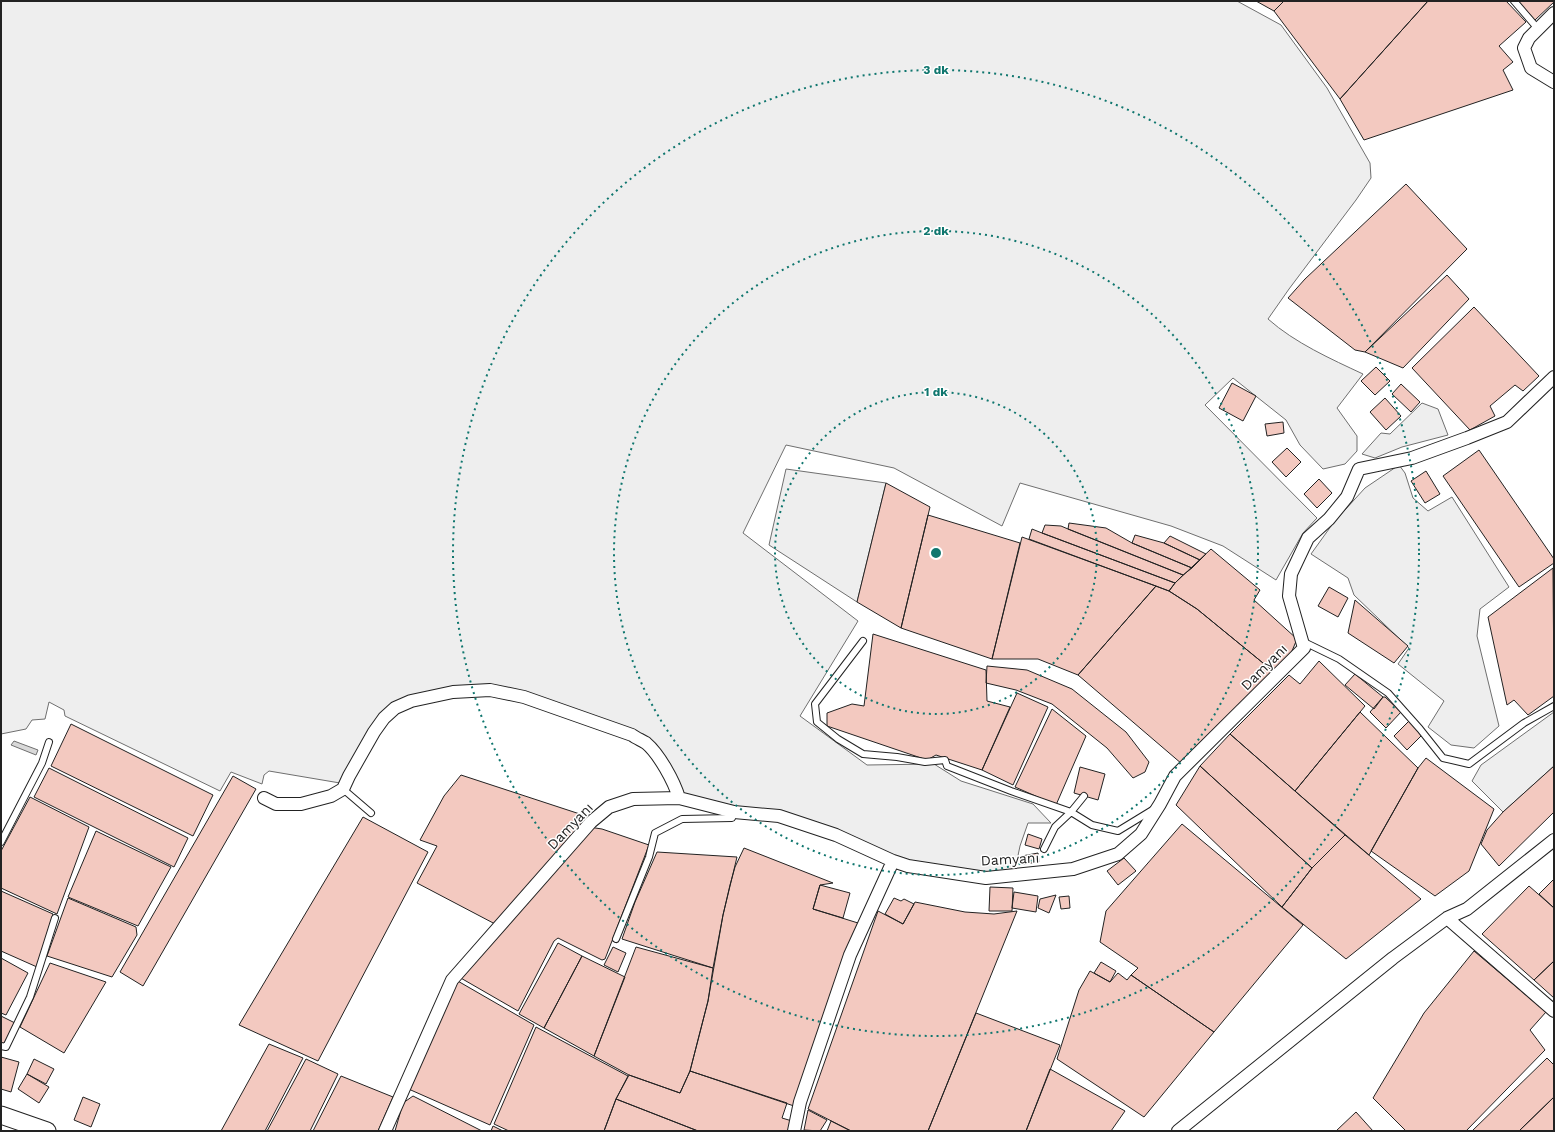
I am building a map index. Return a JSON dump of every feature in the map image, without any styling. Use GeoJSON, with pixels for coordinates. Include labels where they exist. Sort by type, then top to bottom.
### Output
{"type":"FeatureCollection","features":[{"type":"Feature","properties":{"kind":"street"},"geometry":{"type":"LineString","coordinates":[[1554,14],[1529,38],[1524,48],[1531,68],[1554,82]]}},
{"type":"Feature","properties":{"kind":"street","name":"Damyanı"},"geometry":{"type":"LineString","coordinates":[[385,1131],[452,980],[591,822],[610,807],[633,798],[679,798],[734,812],[779,816],[836,835],[893,861],[908,866],[986,878],[1073,869],[1118,854],[1141,834],[1160,804],[1175,776],[1304,648],[1289,596],[1291,574],[1308,538],[1329,519],[1347,498],[1359,470],[1412,458],[1507,422],[1554,377]]}},
{"type":"Feature","properties":{"kind":"street"},"geometry":{"type":"LineString","coordinates":[[264,798],[276,804],[301,804],[331,796],[343,790],[348,776],[374,732],[384,718],[395,708],[411,701],[453,692],[490,690],[524,697],[632,735],[646,743],[657,755],[676,789],[679,798]]}},
{"type":"Feature","properties":{"kind":"street"},"geometry":{"type":"LineString","coordinates":[[1178,1131],[1394,958],[1447,918],[1467,909],[1554,840]]}},
{"type":"Feature","properties":{"kind":"street"},"geometry":{"type":"LineString","coordinates":[[794,1131],[800,1102],[850,955],[893,861]]}},
{"type":"Feature","properties":{"kind":"street"},"geometry":{"type":"LineString","coordinates":[[1447,918],[1554,1011]]}},
{"type":"Feature","properties":{"kind":"street"},"geometry":{"type":"LineString","coordinates":[[1,1115],[47,1131]]}},
{"type":"Feature","properties":{"kind":"lane"},"geometry":{"type":"LineString","coordinates":[[1514,1],[1539,30]]}},
{"type":"Feature","properties":{"kind":"lane"},"geometry":{"type":"LineString","coordinates":[[863,641],[815,704],[817,722],[838,739],[863,754],[897,757],[925,762],[945,760],[947,766],[967,775],[1071,812],[1092,825],[1118,831],[1160,804]]}},
{"type":"Feature","properties":{"kind":"lane"},"geometry":{"type":"LineString","coordinates":[[1302,641],[1339,659],[1388,693],[1443,758],[1469,764],[1524,723],[1554,706]]}},
{"type":"Feature","properties":{"kind":"lane"},"geometry":{"type":"LineString","coordinates":[[1,842],[42,763],[49,742]]}},
{"type":"Feature","properties":{"kind":"lane"},"geometry":{"type":"LineString","coordinates":[[343,790],[371,813]]}},
{"type":"Feature","properties":{"kind":"lane"},"geometry":{"type":"LineString","coordinates":[[1044,850],[1055,827],[1071,812],[1084,796]]}},
{"type":"Feature","properties":{"kind":"lane"},"geometry":{"type":"LineString","coordinates":[[616,939],[649,856],[655,833],[682,819],[732,818],[734,812]]}},
{"type":"Feature","properties":{"kind":"lane"},"geometry":{"type":"LineString","coordinates":[[1,1046],[6,1047],[30,997],[55,918]]}},
{"type":"Feature","properties":{"kind":"shaded area"},"geometry":{"type":"Polygon","coordinates":[[[1,1],[1237,1],[1281,25],[1327,88],[1370,163],[1371,178],[1268,319],[1301,343],[1363,374],[1337,408],[1357,436],[1357,451],[1345,464],[1323,469],[1300,445],[1286,420],[1233,378],[1205,405],[1317,518],[1303,533],[1276,580],[1223,546],[1171,526],[1020,483],[1002,526],[894,468],[786,445],[743,533],[858,621],[800,716],[867,765],[934,764],[961,781],[1033,804],[1051,823],[1028,823],[1020,846],[1016,865],[1011,869],[995,872],[958,871],[909,862],[739,808],[684,794],[649,742],[489,687],[394,705],[340,783],[269,771],[264,775],[262,784],[231,772],[220,791],[65,716],[64,710],[49,702],[45,719],[32,720],[26,729],[1,734],[1,1]]]}},
{"type":"Feature","properties":{"kind":"shaded area"},"geometry":{"type":"Polygon","coordinates":[[[1422,403],[1438,409],[1448,435],[1402,447],[1375,458],[1362,454],[1381,433],[1390,434],[1422,403]]]}},
{"type":"Feature","properties":{"kind":"shaded area"},"geometry":{"type":"Polygon","coordinates":[[[1399,465],[1405,473],[1413,498],[1428,511],[1452,497],[1509,587],[1480,609],[1477,636],[1499,726],[1474,748],[1451,745],[1428,727],[1444,701],[1398,664],[1409,648],[1354,595],[1348,578],[1311,554],[1334,522],[1365,488],[1399,465]]]}},
{"type":"Feature","properties":{"kind":"shaded area"},"geometry":{"type":"Polygon","coordinates":[[[786,469],[886,483],[857,602],[769,545],[786,469]]]}},
{"type":"Feature","properties":{"kind":"shaded area"},"geometry":{"type":"Polygon","coordinates":[[[1554,712],[1554,766],[1503,812],[1472,781],[1481,765],[1554,712]]]}},
{"type":"Feature","properties":{"kind":"shaded area"},"geometry":{"type":"Polygon","coordinates":[[[14,741],[38,750],[36,755],[11,745],[14,741]]]}},
{"type":"Feature","properties":{"kind":"building"},"geometry":{"type":"Polygon","coordinates":[[[1256,1],[1284,1],[1274,11],[1256,1]]]}},
{"type":"Feature","properties":{"kind":"building"},"geometry":{"type":"Polygon","coordinates":[[[1284,1],[1428,1],[1340,99],[1274,11],[1284,1]]]}},
{"type":"Feature","properties":{"kind":"building"},"geometry":{"type":"Polygon","coordinates":[[[1428,1],[1506,1],[1526,22],[1499,46],[1513,62],[1503,70],[1513,90],[1364,140],[1340,99],[1428,1]]]}},
{"type":"Feature","properties":{"kind":"building"},"geometry":{"type":"Polygon","coordinates":[[[1517,1],[1554,1],[1554,2],[1535,20],[1517,1]]]}},
{"type":"Feature","properties":{"kind":"building"},"geometry":{"type":"Polygon","coordinates":[[[1406,184],[1467,249],[1365,352],[1355,350],[1288,298],[1305,279],[1406,184]]]}},
{"type":"Feature","properties":{"kind":"building"},"geometry":{"type":"Polygon","coordinates":[[[1447,275],[1469,299],[1403,368],[1365,352],[1447,275]]]}},
{"type":"Feature","properties":{"kind":"building"},"geometry":{"type":"Polygon","coordinates":[[[1474,307],[1539,376],[1523,391],[1515,385],[1490,406],[1495,416],[1470,430],[1412,368],[1474,307]]]}},
{"type":"Feature","properties":{"kind":"building"},"geometry":{"type":"Polygon","coordinates":[[[1376,367],[1390,381],[1375,395],[1361,381],[1376,367]]]}},
{"type":"Feature","properties":{"kind":"building"},"geometry":{"type":"Polygon","coordinates":[[[1232,383],[1256,396],[1243,421],[1219,408],[1232,383]]]}},
{"type":"Feature","properties":{"kind":"building"},"geometry":{"type":"Polygon","coordinates":[[[1401,384],[1420,402],[1411,412],[1392,394],[1401,384]]]}},
{"type":"Feature","properties":{"kind":"building"},"geometry":{"type":"Polygon","coordinates":[[[1385,398],[1401,416],[1386,430],[1370,412],[1385,398]]]}},
{"type":"Feature","properties":{"kind":"building"},"geometry":{"type":"Polygon","coordinates":[[[1283,422],[1284,433],[1267,436],[1265,424],[1283,422]]]}},
{"type":"Feature","properties":{"kind":"building"},"geometry":{"type":"Polygon","coordinates":[[[1287,448],[1301,462],[1286,477],[1272,462],[1287,448]]]}},
{"type":"Feature","properties":{"kind":"building"},"geometry":{"type":"Polygon","coordinates":[[[1479,450],[1554,559],[1554,563],[1519,587],[1443,476],[1479,450]]]}},
{"type":"Feature","properties":{"kind":"building"},"geometry":{"type":"Polygon","coordinates":[[[1426,471],[1440,494],[1425,503],[1411,481],[1426,471]]]}},
{"type":"Feature","properties":{"kind":"building"},"geometry":{"type":"Polygon","coordinates":[[[1319,479],[1332,493],[1317,508],[1304,494],[1319,479]]]}},
{"type":"Feature","properties":{"kind":"building"},"geometry":{"type":"Polygon","coordinates":[[[886,483],[930,507],[901,628],[857,602],[886,483]]]}},
{"type":"Feature","properties":{"kind":"building"},"geometry":{"type":"Polygon","coordinates":[[[928,515],[1020,543],[992,659],[901,628],[928,515]]]}},
{"type":"Feature","properties":{"kind":"building"},"geometry":{"type":"Polygon","coordinates":[[[1069,523],[1106,528],[1132,543],[1192,568],[1183,575],[1068,529],[1069,523]]]}},
{"type":"Feature","properties":{"kind":"building"},"geometry":{"type":"Polygon","coordinates":[[[1045,525],[1061,526],[1183,575],[1175,583],[1042,533],[1045,525]]]}},
{"type":"Feature","properties":{"kind":"building"},"geometry":{"type":"Polygon","coordinates":[[[1032,529],[1175,583],[1169,591],[1029,539],[1032,529]]]}},
{"type":"Feature","properties":{"kind":"building"},"geometry":{"type":"Polygon","coordinates":[[[1135,535],[1164,543],[1200,560],[1192,568],[1132,543],[1135,535]]]}},
{"type":"Feature","properties":{"kind":"building"},"geometry":{"type":"Polygon","coordinates":[[[1170,536],[1206,554],[1200,560],[1164,543],[1170,536]]]}},
{"type":"Feature","properties":{"kind":"building"},"geometry":{"type":"Polygon","coordinates":[[[1022,537],[1156,586],[1078,675],[1038,659],[992,659],[1022,537]]]}},
{"type":"Feature","properties":{"kind":"building"},"geometry":{"type":"Polygon","coordinates":[[[1211,549],[1260,590],[1254,600],[1297,639],[1292,651],[1274,672],[1197,609],[1169,591],[1175,583],[1211,549]]]}},
{"type":"Feature","properties":{"kind":"building"},"geometry":{"type":"Polygon","coordinates":[[[1553,568],[1554,696],[1528,715],[1514,700],[1507,705],[1488,617],[1553,568]]]}},
{"type":"Feature","properties":{"kind":"building"},"geometry":{"type":"Polygon","coordinates":[[[1156,586],[1169,591],[1197,609],[1274,672],[1182,764],[1078,675],[1156,586]]]}},
{"type":"Feature","properties":{"kind":"building"},"geometry":{"type":"Polygon","coordinates":[[[1329,587],[1348,598],[1338,617],[1318,606],[1329,587]]]}},
{"type":"Feature","properties":{"kind":"building"},"geometry":{"type":"Polygon","coordinates":[[[1355,600],[1408,646],[1394,663],[1348,633],[1355,600]]]}},
{"type":"Feature","properties":{"kind":"building"},"geometry":{"type":"Polygon","coordinates":[[[873,634],[986,670],[987,701],[1010,707],[982,770],[936,755],[927,760],[827,726],[827,713],[852,704],[864,706],[873,634]]]}},
{"type":"Feature","properties":{"kind":"building"},"geometry":{"type":"Polygon","coordinates":[[[1319,661],[1365,706],[1295,791],[1230,734],[1289,675],[1300,684],[1319,661]]]}},
{"type":"Feature","properties":{"kind":"building"},"geometry":{"type":"Polygon","coordinates":[[[987,666],[1027,670],[1072,689],[1126,732],[1149,762],[1145,772],[1133,778],[1107,748],[1052,704],[1016,690],[986,683],[987,666]]]}},
{"type":"Feature","properties":{"kind":"building"},"geometry":{"type":"Polygon","coordinates":[[[1355,674],[1383,697],[1374,709],[1345,685],[1355,674]]]}},
{"type":"Feature","properties":{"kind":"building"},"geometry":{"type":"Polygon","coordinates":[[[1017,693],[1048,707],[1013,785],[982,770],[1017,693]]]}},
{"type":"Feature","properties":{"kind":"building"},"geometry":{"type":"Polygon","coordinates":[[[1383,697],[1385,697],[1401,712],[1386,728],[1370,712],[1383,697]]]}},
{"type":"Feature","properties":{"kind":"building"},"geometry":{"type":"Polygon","coordinates":[[[1052,709],[1086,736],[1056,805],[1015,787],[1052,709]]]}},
{"type":"Feature","properties":{"kind":"building"},"geometry":{"type":"Polygon","coordinates":[[[1360,712],[1418,768],[1369,855],[1295,791],[1360,712]]]}},
{"type":"Feature","properties":{"kind":"building"},"geometry":{"type":"Polygon","coordinates":[[[1409,721],[1422,735],[1407,750],[1394,736],[1409,721]]]}},
{"type":"Feature","properties":{"kind":"building"},"geometry":{"type":"Polygon","coordinates":[[[71,724],[213,795],[193,836],[51,766],[71,724]]]}},
{"type":"Feature","properties":{"kind":"building"},"geometry":{"type":"Polygon","coordinates":[[[1230,734],[1345,835],[1312,868],[1200,766],[1230,734]]]}},
{"type":"Feature","properties":{"kind":"building"},"geometry":{"type":"Polygon","coordinates":[[[1426,758],[1494,809],[1469,871],[1435,896],[1371,851],[1418,768],[1426,758]]]}},
{"type":"Feature","properties":{"kind":"building"},"geometry":{"type":"Polygon","coordinates":[[[1200,766],[1312,868],[1282,907],[1176,805],[1200,766]]]}},
{"type":"Feature","properties":{"kind":"building"},"geometry":{"type":"Polygon","coordinates":[[[1554,766],[1554,812],[1499,866],[1481,844],[1487,830],[1503,812],[1554,766]]]}},
{"type":"Feature","properties":{"kind":"building"},"geometry":{"type":"Polygon","coordinates":[[[1080,767],[1105,774],[1098,800],[1074,793],[1080,767]]]}},
{"type":"Feature","properties":{"kind":"building"},"geometry":{"type":"Polygon","coordinates":[[[49,768],[188,838],[174,867],[34,797],[49,768]]]}},
{"type":"Feature","properties":{"kind":"building"},"geometry":{"type":"Polygon","coordinates":[[[461,775],[589,817],[497,925],[417,883],[437,846],[420,840],[444,796],[461,775]]]}},
{"type":"Feature","properties":{"kind":"building"},"geometry":{"type":"Polygon","coordinates":[[[233,776],[256,789],[143,986],[120,972],[233,776]]]}},
{"type":"Feature","properties":{"kind":"building"},"geometry":{"type":"Polygon","coordinates":[[[30,797],[89,827],[57,914],[1,888],[1,851],[30,797]]]}},
{"type":"Feature","properties":{"kind":"building"},"geometry":{"type":"Polygon","coordinates":[[[363,817],[428,852],[318,1061],[239,1025],[363,817]]]}},
{"type":"Feature","properties":{"kind":"building"},"geometry":{"type":"Polygon","coordinates":[[[1182,824],[1303,925],[1214,1032],[1131,975],[1138,968],[1100,942],[1106,911],[1182,824]]]}},
{"type":"Feature","properties":{"kind":"building"},"geometry":{"type":"Polygon","coordinates":[[[589,827],[602,829],[649,845],[605,959],[602,960],[558,938],[554,941],[518,1011],[459,977],[589,827]]]}},
{"type":"Feature","properties":{"kind":"building"},"geometry":{"type":"Polygon","coordinates":[[[96,831],[171,867],[138,926],[68,897],[96,831]]]}},
{"type":"Feature","properties":{"kind":"building"},"geometry":{"type":"Polygon","coordinates":[[[1028,834],[1042,839],[1039,849],[1025,845],[1028,834]]]}},
{"type":"Feature","properties":{"kind":"building"},"geometry":{"type":"Polygon","coordinates":[[[1345,835],[1421,899],[1346,959],[1282,907],[1312,868],[1345,835]]]}},
{"type":"Feature","properties":{"kind":"building"},"geometry":{"type":"Polygon","coordinates":[[[744,848],[833,883],[820,885],[813,909],[858,923],[794,1106],[690,1071],[708,1001],[723,915],[730,885],[735,867],[744,848]]]}},
{"type":"Feature","properties":{"kind":"building"},"geometry":{"type":"Polygon","coordinates":[[[657,852],[737,857],[723,915],[713,968],[622,939],[635,902],[657,852]]]}},
{"type":"Feature","properties":{"kind":"building"},"geometry":{"type":"Polygon","coordinates":[[[1038,853],[1039,862],[1023,864],[1022,856],[1038,853]]]}},
{"type":"Feature","properties":{"kind":"building"},"geometry":{"type":"Polygon","coordinates":[[[1124,858],[1136,871],[1118,885],[1107,871],[1124,858]]]}},
{"type":"Feature","properties":{"kind":"building"},"geometry":{"type":"Polygon","coordinates":[[[1554,879],[1554,908],[1539,894],[1554,879]]]}},
{"type":"Feature","properties":{"kind":"building"},"geometry":{"type":"Polygon","coordinates":[[[820,885],[850,893],[843,918],[813,909],[820,885]]]}},
{"type":"Feature","properties":{"kind":"building"},"geometry":{"type":"Polygon","coordinates":[[[1529,886],[1554,908],[1554,961],[1534,980],[1482,934],[1529,886]]]}},
{"type":"Feature","properties":{"kind":"building"},"geometry":{"type":"Polygon","coordinates":[[[990,887],[1013,888],[1012,911],[989,911],[990,887]]]}},
{"type":"Feature","properties":{"kind":"building"},"geometry":{"type":"Polygon","coordinates":[[[1,891],[53,914],[37,967],[1,951],[1,891]]]}},
{"type":"Feature","properties":{"kind":"building"},"geometry":{"type":"Polygon","coordinates":[[[1014,892],[1038,896],[1036,912],[1012,908],[1014,892]]]}},
{"type":"Feature","properties":{"kind":"building"},"geometry":{"type":"Polygon","coordinates":[[[1056,895],[1049,913],[1038,908],[1040,899],[1056,895]]]}},
{"type":"Feature","properties":{"kind":"building"},"geometry":{"type":"Polygon","coordinates":[[[1069,896],[1070,908],[1061,909],[1059,897],[1069,896]]]}},
{"type":"Feature","properties":{"kind":"building"},"geometry":{"type":"Polygon","coordinates":[[[68,898],[136,927],[137,935],[112,977],[47,956],[68,898]]]}},
{"type":"Feature","properties":{"kind":"building"},"geometry":{"type":"Polygon","coordinates":[[[894,898],[901,901],[904,899],[914,904],[903,924],[885,914],[894,898]]]}},
{"type":"Feature","properties":{"kind":"building"},"geometry":{"type":"Polygon","coordinates":[[[915,902],[965,912],[994,914],[1017,911],[928,1131],[851,1131],[808,1109],[878,911],[903,924],[915,902]]]}},
{"type":"Feature","properties":{"kind":"building"},"geometry":{"type":"Polygon","coordinates":[[[558,943],[582,956],[544,1028],[519,1014],[558,943]]]}},
{"type":"Feature","properties":{"kind":"building"},"geometry":{"type":"Polygon","coordinates":[[[613,947],[626,953],[618,972],[604,965],[613,947]]]}},
{"type":"Feature","properties":{"kind":"building"},"geometry":{"type":"Polygon","coordinates":[[[636,947],[713,968],[708,1001],[690,1071],[680,1093],[629,1075],[594,1056],[636,947]]]}},
{"type":"Feature","properties":{"kind":"building"},"geometry":{"type":"Polygon","coordinates":[[[1474,951],[1546,1012],[1530,1030],[1545,1050],[1466,1131],[1406,1131],[1373,1098],[1424,1013],[1474,951]]]}},
{"type":"Feature","properties":{"kind":"building"},"geometry":{"type":"Polygon","coordinates":[[[582,956],[625,977],[594,1056],[544,1028],[582,956]]]}},
{"type":"Feature","properties":{"kind":"building"},"geometry":{"type":"Polygon","coordinates":[[[1,958],[28,973],[6,1015],[1,1013],[1,958]]]}},
{"type":"Feature","properties":{"kind":"building"},"geometry":{"type":"Polygon","coordinates":[[[1554,961],[1554,998],[1534,980],[1554,961]]]}},
{"type":"Feature","properties":{"kind":"building"},"geometry":{"type":"Polygon","coordinates":[[[1101,962],[1116,971],[1110,982],[1094,973],[1101,962]]]}},
{"type":"Feature","properties":{"kind":"building"},"geometry":{"type":"Polygon","coordinates":[[[50,963],[106,982],[64,1053],[20,1027],[50,963]]]}},
{"type":"Feature","properties":{"kind":"building"},"geometry":{"type":"Polygon","coordinates":[[[1090,971],[1110,982],[1118,973],[1127,980],[1131,975],[1214,1032],[1144,1117],[1057,1059],[1079,990],[1090,971]]]}},
{"type":"Feature","properties":{"kind":"building"},"geometry":{"type":"Polygon","coordinates":[[[456,980],[534,1025],[490,1125],[404,1087],[456,980]]]}},
{"type":"Feature","properties":{"kind":"building"},"geometry":{"type":"Polygon","coordinates":[[[976,1013],[1060,1045],[1026,1131],[928,1131],[976,1013]]]}},
{"type":"Feature","properties":{"kind":"building"},"geometry":{"type":"Polygon","coordinates":[[[1,1016],[15,1023],[4,1044],[1,1043],[1,1016]]]}},
{"type":"Feature","properties":{"kind":"building"},"geometry":{"type":"Polygon","coordinates":[[[536,1027],[628,1076],[616,1099],[604,1131],[509,1131],[494,1124],[536,1027]]]}},
{"type":"Feature","properties":{"kind":"building"},"geometry":{"type":"Polygon","coordinates":[[[269,1044],[303,1058],[265,1131],[221,1131],[269,1044]]]}},
{"type":"Feature","properties":{"kind":"building"},"geometry":{"type":"Polygon","coordinates":[[[1,1057],[19,1062],[11,1092],[1,1089],[1,1057]]]}},
{"type":"Feature","properties":{"kind":"building"},"geometry":{"type":"Polygon","coordinates":[[[1547,1058],[1554,1065],[1554,1097],[1519,1131],[1472,1131],[1547,1058]]]}},
{"type":"Feature","properties":{"kind":"building"},"geometry":{"type":"Polygon","coordinates":[[[34,1059],[54,1069],[46,1084],[27,1074],[34,1059]]]}},
{"type":"Feature","properties":{"kind":"building"},"geometry":{"type":"Polygon","coordinates":[[[306,1059],[338,1074],[310,1131],[267,1131],[306,1059]]]}},
{"type":"Feature","properties":{"kind":"building"},"geometry":{"type":"Polygon","coordinates":[[[1050,1069],[1125,1111],[1111,1131],[1026,1131],[1050,1069]]]}},
{"type":"Feature","properties":{"kind":"building"},"geometry":{"type":"Polygon","coordinates":[[[690,1071],[787,1103],[782,1118],[792,1121],[790,1131],[698,1131],[616,1099],[629,1075],[680,1093],[690,1071]]]}},
{"type":"Feature","properties":{"kind":"building"},"geometry":{"type":"Polygon","coordinates":[[[27,1074],[49,1087],[39,1103],[18,1089],[27,1074]]]}},
{"type":"Feature","properties":{"kind":"building"},"geometry":{"type":"Polygon","coordinates":[[[341,1076],[393,1097],[378,1131],[313,1131],[341,1076]]]}},
{"type":"Feature","properties":{"kind":"building"},"geometry":{"type":"Polygon","coordinates":[[[413,1096],[482,1131],[395,1131],[403,1103],[413,1096]]]}},
{"type":"Feature","properties":{"kind":"building"},"geometry":{"type":"Polygon","coordinates":[[[83,1097],[100,1104],[91,1127],[74,1120],[83,1097]]]}},
{"type":"Feature","properties":{"kind":"building"},"geometry":{"type":"Polygon","coordinates":[[[1554,1097],[1554,1131],[1519,1131],[1554,1097]]]}},
{"type":"Feature","properties":{"kind":"building"},"geometry":{"type":"Polygon","coordinates":[[[616,1099],[698,1131],[604,1131],[616,1099]]]}},
{"type":"Feature","properties":{"kind":"building"},"geometry":{"type":"Polygon","coordinates":[[[808,1110],[827,1120],[820,1131],[804,1130],[808,1110]]]}},
{"type":"Feature","properties":{"kind":"building"},"geometry":{"type":"Polygon","coordinates":[[[1356,1112],[1373,1131],[1336,1131],[1356,1112]]]}},
{"type":"Feature","properties":{"kind":"building"},"geometry":{"type":"Polygon","coordinates":[[[831,1121],[851,1131],[827,1131],[831,1121]]]}},
{"type":"Feature","properties":{"kind":"building"},"geometry":{"type":"Polygon","coordinates":[[[493,1126],[503,1131],[491,1131],[493,1126]]]}}]}
